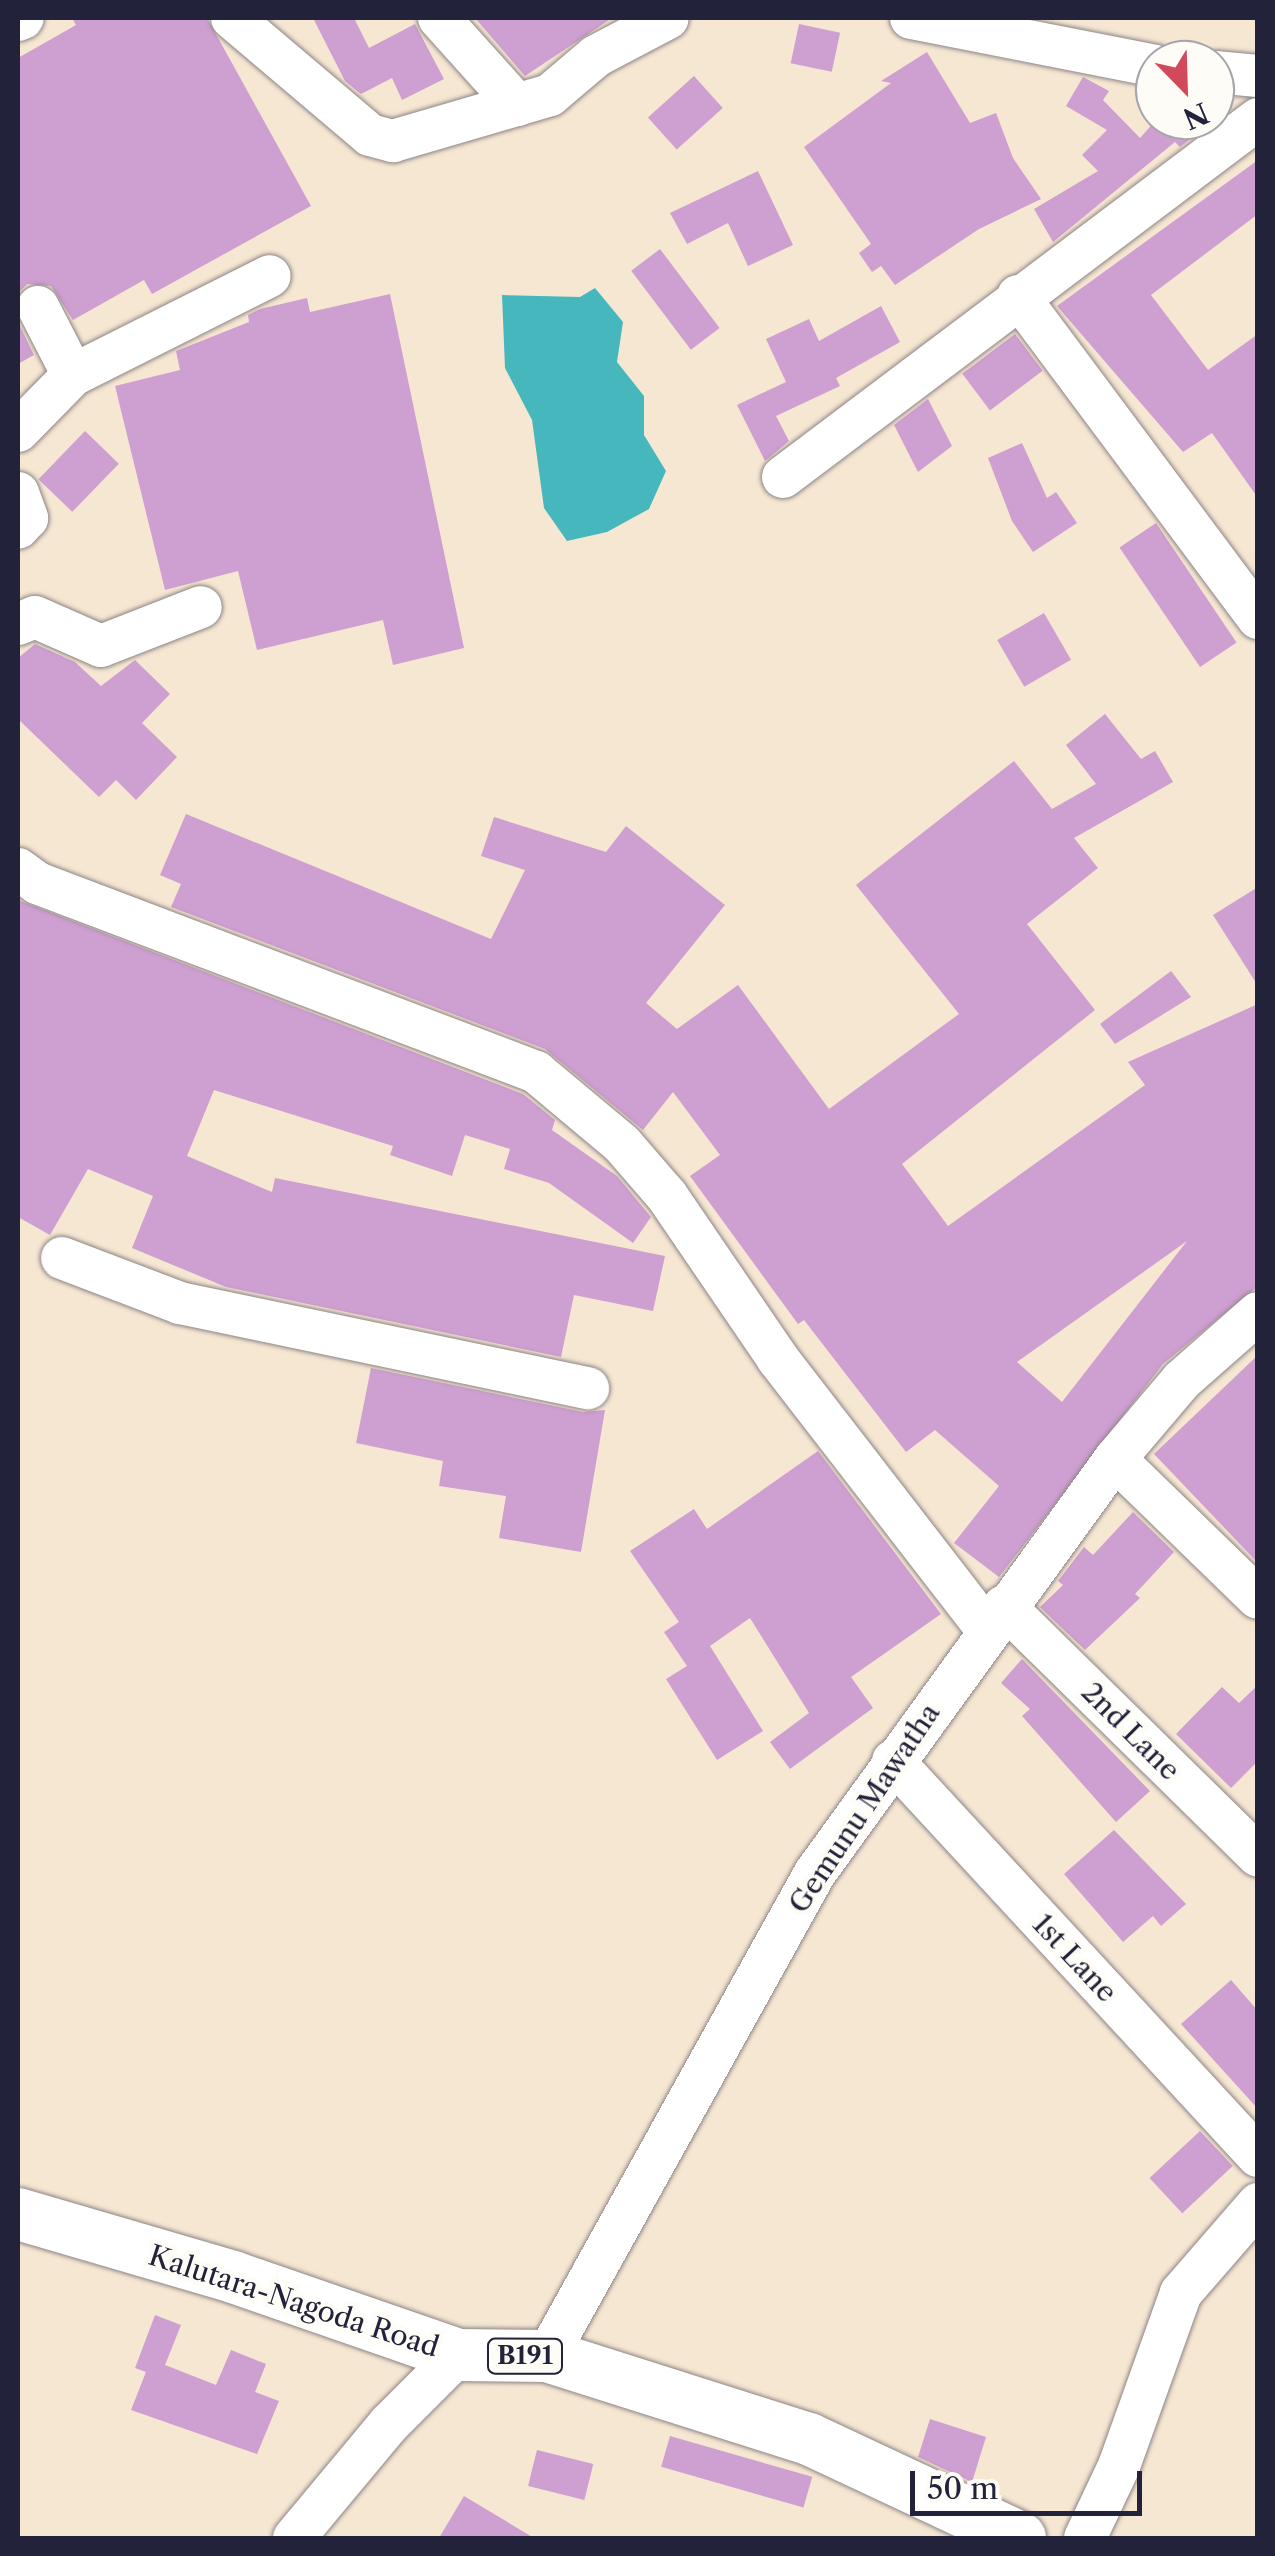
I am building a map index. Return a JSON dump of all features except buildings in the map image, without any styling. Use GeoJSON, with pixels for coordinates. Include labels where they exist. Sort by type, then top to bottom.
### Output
{"type":"FeatureCollection","features":[{"type":"Feature","properties":{"kind":"main road","name":"Kalutara-Nagoda Road"},"geometry":{"type":"LineString","coordinates":[[18,2214],[233,2276],[458,2355],[547,2356],[809,2439],[1020,2538]]}},
{"type":"Feature","properties":{"kind":"street"},"geometry":{"type":"LineString","coordinates":[[232,18],[370,135],[393,141],[550,95],[596,56],[668,18]]}},
{"type":"Feature","properties":{"kind":"street"},"geometry":{"type":"LineString","coordinates":[[440,18],[516,105]]}},
{"type":"Feature","properties":{"kind":"street"},"geometry":{"type":"LineString","coordinates":[[911,18],[1135,62]]}},
{"type":"Feature","properties":{"kind":"street"},"geometry":{"type":"LineString","coordinates":[[783,477],[1018,296],[1258,119]]}},
{"type":"Feature","properties":{"kind":"street"},"geometry":{"type":"LineString","coordinates":[[18,431],[73,375],[270,276]]}},
{"type":"Feature","properties":{"kind":"street"},"geometry":{"type":"LineString","coordinates":[[1018,296],[1258,618]]}},
{"type":"Feature","properties":{"kind":"street"},"geometry":{"type":"LineString","coordinates":[[38,307],[73,375]]}},
{"type":"Feature","properties":{"kind":"street"},"geometry":{"type":"LineString","coordinates":[[18,493],[27,518],[18,528]]}},
{"type":"Feature","properties":{"kind":"street"},"geometry":{"type":"LineString","coordinates":[[18,624],[35,617],[101,646],[201,608]]}},
{"type":"Feature","properties":{"kind":"street","name":"2nd Lane"},"geometry":{"type":"LineString","coordinates":[[18,869],[38,883],[536,1072],[622,1144],[667,1196],[778,1359],[995,1617],[1258,1856]]}},
{"type":"Feature","properties":{"kind":"street"},"geometry":{"type":"LineString","coordinates":[[62,1258],[180,1303],[588,1388]]}},
{"type":"Feature","properties":{"kind":"street","name":"Gemunu Mawatha"},"geometry":{"type":"LineString","coordinates":[[547,2356],[816,1873],[995,1617],[1115,1459],[1182,1380],[1253,1325]]}},
{"type":"Feature","properties":{"kind":"street"},"geometry":{"type":"LineString","coordinates":[[1115,1459],[1258,1598]]}},
{"type":"Feature","properties":{"kind":"street","name":"1st Lane"},"geometry":{"type":"LineString","coordinates":[[893,1761],[1258,2156]]}},
{"type":"Feature","properties":{"kind":"street"},"geometry":{"type":"LineString","coordinates":[[1085,2538],[1119,2466],[1181,2293],[1258,2204]]}},
{"type":"Feature","properties":{"kind":"street"},"geometry":{"type":"LineString","coordinates":[[294,2538],[389,2424],[458,2355]]}},
{"type":"Feature","properties":{"kind":"water"},"geometry":{"type":"Polygon","coordinates":[[[595,288],[623,322],[617,362],[644,396],[644,435],[666,471],[649,509],[607,532],[567,541],[544,508],[532,420],[505,368],[502,295],[580,297],[595,288]]]}}]}
